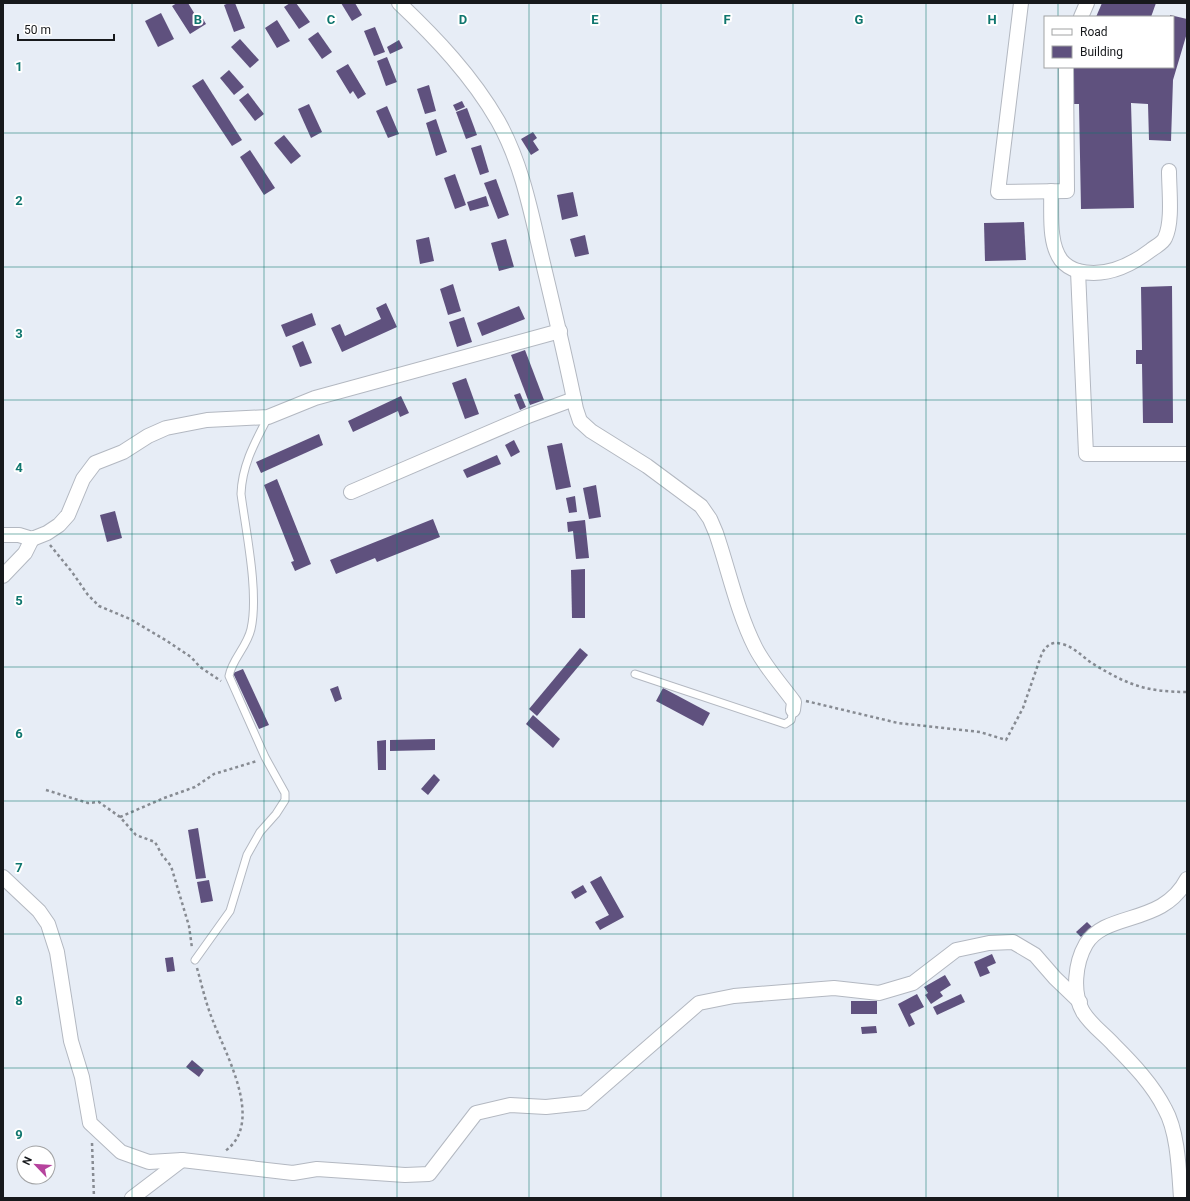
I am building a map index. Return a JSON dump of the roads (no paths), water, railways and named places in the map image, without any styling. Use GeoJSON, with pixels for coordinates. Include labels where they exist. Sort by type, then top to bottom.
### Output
{"type":"FeatureCollection","features":[{"type":"Feature","properties":{"kind":"street"},"geometry":{"type":"LineString","coordinates":[[399,3],[426,28],[454,60],[498,122],[525,187],[580,421],[591,431],[647,466],[701,506],[710,519],[716,533],[746,625],[755,647],[773,675],[794,702],[794,710]]}},
{"type":"Feature","properties":{"kind":"street"},"geometry":{"type":"LineString","coordinates":[[1020,3],[998,192],[1067,191],[1066,68]]}},
{"type":"Feature","properties":{"kind":"street"},"geometry":{"type":"LineString","coordinates":[[1081,16],[1086,3]]}},
{"type":"Feature","properties":{"kind":"street"},"geometry":{"type":"LineString","coordinates":[[1051,191],[1053,239],[1055,251],[1062,262],[1072,269],[1090,274],[1111,272],[1141,258],[1165,240],[1169,229],[1169,171]]}},
{"type":"Feature","properties":{"kind":"street"},"geometry":{"type":"LineString","coordinates":[[1078,271],[1086,454],[1187,454]]}},
{"type":"Feature","properties":{"kind":"street"},"geometry":{"type":"LineString","coordinates":[[3,576],[25,553],[35,538],[59,524],[68,515],[83,479],[95,463],[123,452],[148,436],[166,428],[207,420],[268,417],[315,398],[560,331]]}},
{"type":"Feature","properties":{"kind":"street"},"geometry":{"type":"LineString","coordinates":[[351,492],[528,416],[574,399]]}},
{"type":"Feature","properties":{"kind":"street"},"geometry":{"type":"LineString","coordinates":[[3,534],[35,538]]}},
{"type":"Feature","properties":{"kind":"street"},"geometry":{"type":"LineString","coordinates":[[3,877],[39,911],[48,924],[57,952],[71,1041],[82,1077],[90,1124],[121,1152],[149,1162],[182,1160],[293,1173],[317,1169],[405,1175],[429,1174],[476,1113],[510,1105],[546,1107],[584,1103],[699,1003],[734,996],[834,988],[879,993],[913,983],[956,950],[989,942],[1013,942],[1035,955],[1055,978],[1080,1002]]}},
{"type":"Feature","properties":{"kind":"street"},"geometry":{"type":"LineString","coordinates":[[1181,1198],[1172,1126],[1166,1110],[1156,1094],[1134,1066],[1089,1020],[1082,1010],[1076,981],[1080,956],[1086,943],[1097,933],[1108,927],[1151,912],[1163,905],[1175,895],[1187,879]]}},
{"type":"Feature","properties":{"kind":"street"},"geometry":{"type":"LineString","coordinates":[[132,1198],[182,1160]]}},
{"type":"Feature","properties":{"kind":"lane"},"geometry":{"type":"LineString","coordinates":[[195,960],[230,911],[247,855],[260,832],[276,814],[285,800],[285,793],[265,757],[229,676],[231,668],[247,641],[251,628],[253,589],[240,494],[241,479],[245,465],[268,417]]}},
{"type":"Feature","properties":{"kind":"lane"},"geometry":{"type":"LineString","coordinates":[[635,674],[785,724],[791,720],[794,710]]}}]}
